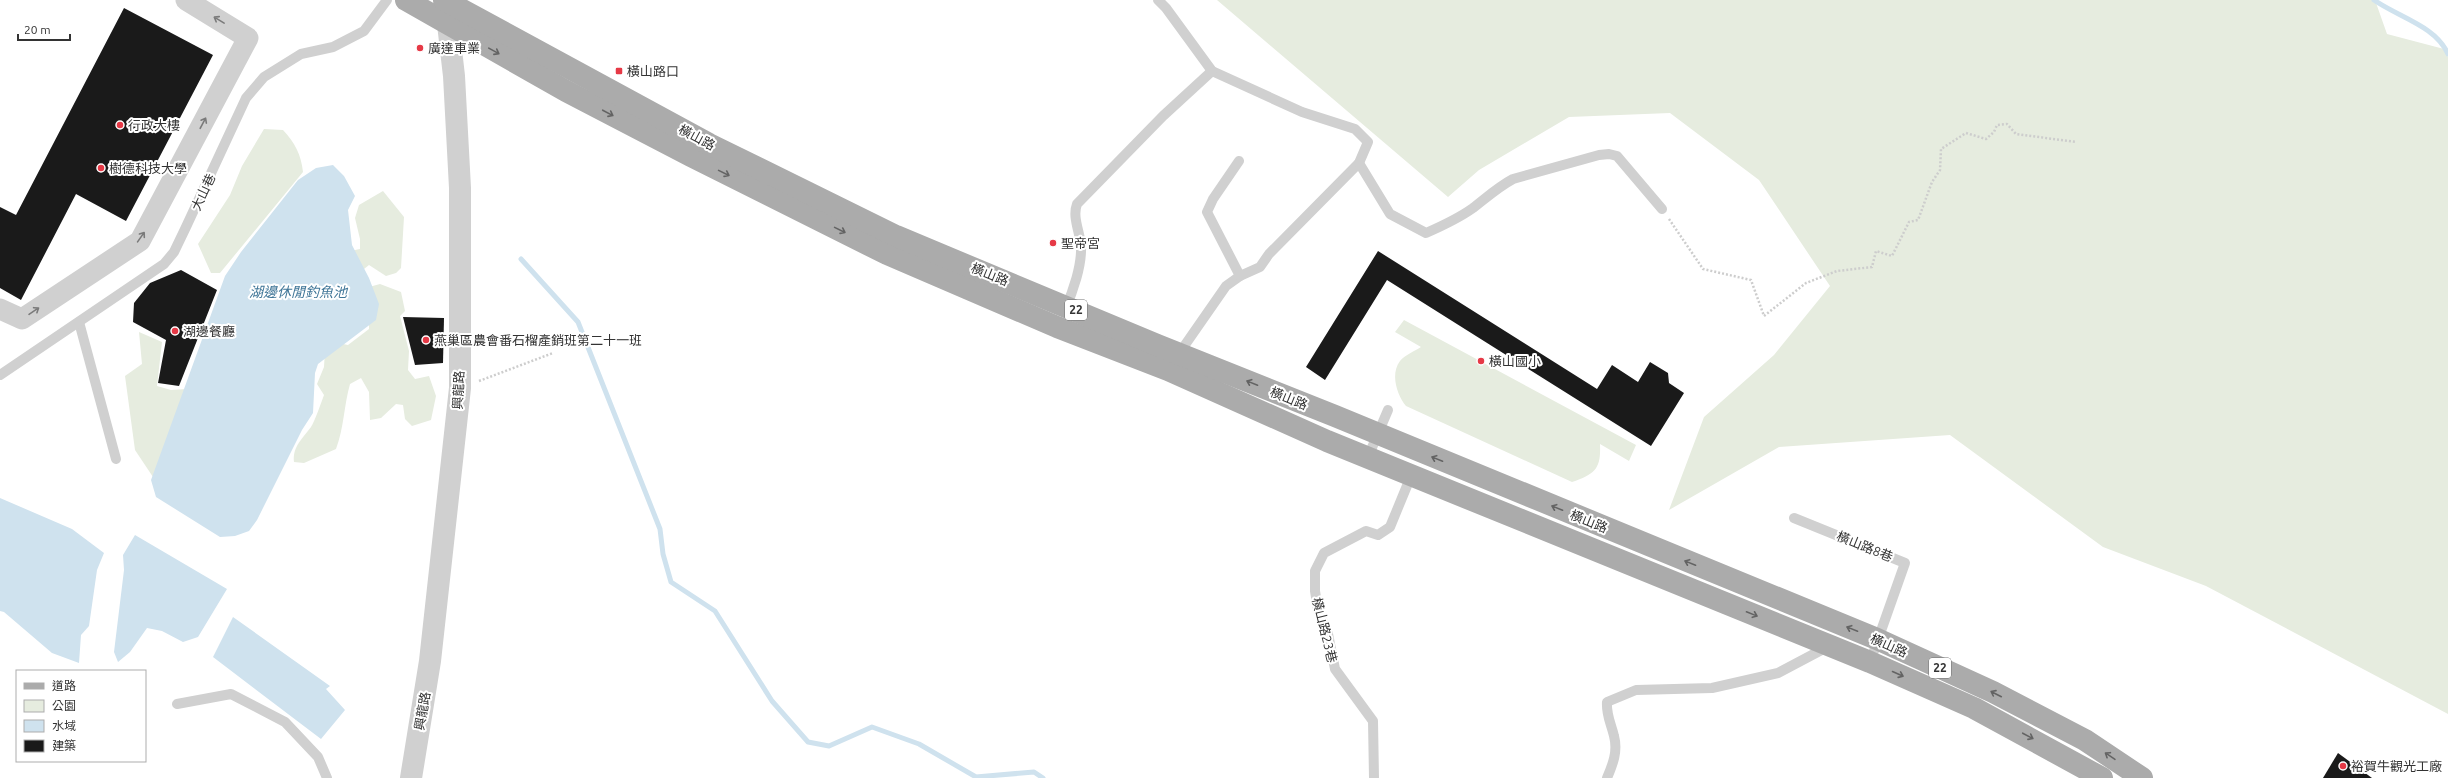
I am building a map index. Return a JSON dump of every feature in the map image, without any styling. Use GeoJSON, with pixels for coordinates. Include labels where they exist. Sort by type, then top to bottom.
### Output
{"type":"FeatureCollection","features":[{"type":"Feature","properties":{"kind":"main road","name":"橫山路"},"geometry":{"type":"LineString","coordinates":[[406,0],[566,91],[690,156],[887,254],[1057,327],[1174,362],[1377,434],[1877,639],[2007,699],[2085,740],[2142,778]]}},
{"type":"Feature","properties":{"kind":"main road","name":"橫山路"},"geometry":{"type":"LineString","coordinates":[[444,0],[580,76],[730,154],[896,236],[1067,306],[1174,362],[1368,457],[1870,662],[1974,708],[2102,778]]}},
{"type":"Feature","properties":{"kind":"street"},"geometry":{"type":"LineString","coordinates":[[0,309],[22,319],[140,241],[248,38],[186,0]]}},
{"type":"Feature","properties":{"kind":"street","name":"興龍路"},"geometry":{"type":"LineString","coordinates":[[411,778],[430,661],[460,388],[460,188],[454,76],[448,24],[440,0]]}},
{"type":"Feature","properties":{"kind":"lane","name":"大山巷"},"geometry":{"type":"LineString","coordinates":[[0,375],[164,264],[174,252],[246,98],[264,77],[301,54],[333,47],[364,31],[387,0]]}},
{"type":"Feature","properties":{"kind":"lane"},"geometry":{"type":"LineString","coordinates":[[1158,0],[1166,8],[1212,71],[1302,112],[1355,129],[1368,142],[1359,163],[1269,254],[1260,267],[1240,276],[1226,286],[1174,362]]}},
{"type":"Feature","properties":{"kind":"lane"},"geometry":{"type":"LineString","coordinates":[[1057,327],[1067,306],[1079,264],[1081,247],[1074,211],[1077,204],[1163,116],[1212,71]]}},
{"type":"Feature","properties":{"kind":"lane"},"geometry":{"type":"LineString","coordinates":[[1359,163],[1390,214],[1426,232],[1444,225],[1471,209],[1513,179],[1609,154],[1617,156],[1662,209]]}},
{"type":"Feature","properties":{"kind":"lane"},"geometry":{"type":"LineString","coordinates":[[1239,161],[1213,199],[1207,212],[1240,276]]}},
{"type":"Feature","properties":{"kind":"lane"},"geometry":{"type":"LineString","coordinates":[[79,322],[116,459]]}},
{"type":"Feature","properties":{"kind":"lane"},"geometry":{"type":"LineString","coordinates":[[1368,457],[1388,410]]}},
{"type":"Feature","properties":{"kind":"lane","name":"橫山路23巷"},"geometry":{"type":"LineString","coordinates":[[1374,778],[1373,721],[1335,669],[1328,634],[1318,610],[1315,571],[1324,553],[1366,531],[1378,535],[1390,527],[1412,476]]}},
{"type":"Feature","properties":{"kind":"lane","name":"橫山路8巷"},"geometry":{"type":"LineString","coordinates":[[1794,518],[1905,563],[1870,662]]}},
{"type":"Feature","properties":{"kind":"lane"},"geometry":{"type":"LineString","coordinates":[[1607,778],[1616,756],[1615,736],[1606,714],[1607,702],[1636,690],[1712,688],[1778,673],[1830,646]]}},
{"type":"Feature","properties":{"kind":"lane"},"geometry":{"type":"LineString","coordinates":[[177,704],[231,694],[285,722],[318,757],[327,778]]}},
{"type":"Feature","properties":{"kind":"path"},"geometry":{"type":"LineString","coordinates":[[1662,209],[1703,268],[1751,280],[1764,316],[1806,283],[1837,271],[1872,267],[1876,250],[1892,256],[1909,222],[1918,220],[1932,182],[1940,170],[1941,149],[1966,134],[1986,139],[1994,132],[1997,124],[2007,124],[2016,134],[2076,142]]}},
{"type":"Feature","properties":{"kind":"path"},"geometry":{"type":"LineString","coordinates":[[460,388],[553,353]]}},
{"type":"Feature","properties":{"kind":"green space"},"geometry":{"type":"Polygon","coordinates":[[[1217,0],[2375,0],[2387,34],[2444,49],[2448,57],[2448,714],[2206,586],[2103,547],[1950,435],[1779,447],[1669,510],[1704,417],[1774,355],[1830,286],[1759,180],[1670,113],[1569,117],[1479,170],[1448,197],[1217,0]]]}},
{"type":"Feature","properties":{"kind":"green space"},"geometry":{"type":"Polygon","coordinates":[[[264,129],[283,130],[297,149],[303,172],[220,273],[211,273],[198,244],[230,195],[242,166],[264,129]]]}},
{"type":"Feature","properties":{"kind":"green space"},"geometry":{"type":"Polygon","coordinates":[[[383,191],[404,217],[401,268],[396,273],[386,276],[369,265],[359,273],[345,252],[360,249],[360,239],[355,218],[359,205],[383,191]]]}},
{"type":"Feature","properties":{"kind":"green space"},"geometry":{"type":"Polygon","coordinates":[[[380,284],[401,292],[405,311],[400,316],[409,351],[408,370],[415,379],[429,376],[436,396],[431,420],[412,426],[405,419],[403,405],[396,404],[381,418],[370,420],[369,392],[361,378],[350,384],[341,433],[336,449],[304,463],[294,462],[296,447],[313,424],[324,395],[317,384],[324,367],[325,350],[338,343],[348,345],[369,329],[369,287],[380,284]]]}},
{"type":"Feature","properties":{"kind":"green space"},"geometry":{"type":"Polygon","coordinates":[[[1404,320],[1636,445],[1629,461],[1600,444],[1598,464],[1595,469],[1587,476],[1572,482],[1406,406],[1400,396],[1396,384],[1395,372],[1402,359],[1421,347],[1395,332],[1404,320]]]}},
{"type":"Feature","properties":{"kind":"green space"},"geometry":{"type":"Polygon","coordinates":[[[139,332],[162,342],[157,386],[171,390],[187,389],[159,486],[135,450],[125,376],[142,364],[139,332]]]}},
{"type":"Feature","properties":{"kind":"water","name":"湖邊休閒釣魚池"},"geometry":{"type":"Polygon","coordinates":[[[333,165],[344,176],[355,196],[348,210],[352,245],[369,278],[379,304],[376,320],[318,364],[315,373],[313,413],[302,430],[257,520],[249,531],[235,536],[220,537],[156,497],[151,480],[225,276],[241,252],[298,180],[316,168],[333,165]]]}},
{"type":"Feature","properties":{"kind":"water"},"geometry":{"type":"Polygon","coordinates":[[[0,498],[72,529],[104,553],[97,570],[89,626],[81,635],[79,663],[52,653],[4,612],[0,611],[0,498]]]}},
{"type":"Feature","properties":{"kind":"water"},"geometry":{"type":"Polygon","coordinates":[[[135,535],[227,589],[198,637],[183,642],[162,631],[147,628],[130,652],[118,662],[114,652],[124,570],[123,555],[135,535]]]}},
{"type":"Feature","properties":{"kind":"water"},"geometry":{"type":"Polygon","coordinates":[[[233,617],[330,686],[326,689],[345,710],[321,739],[213,657],[233,617]]]}},
{"type":"Feature","properties":{"kind":"building","name":"行政大樓"},"geometry":{"type":"Polygon","coordinates":[[[124,8],[213,55],[126,221],[76,194],[21,300],[0,288],[0,207],[16,215],[124,8]]]}},
{"type":"Feature","properties":{"kind":"building"},"geometry":{"type":"Polygon","coordinates":[[[1378,251],[1597,389],[1612,365],[1638,382],[1650,362],[1668,373],[1669,383],[1684,393],[1651,446],[1387,280],[1325,380],[1306,367],[1378,251]]]}},
{"type":"Feature","properties":{"kind":"building","name":"湖邊餐廳"},"geometry":{"type":"Polygon","coordinates":[[[181,270],[217,290],[179,386],[158,383],[166,340],[133,322],[134,303],[150,283],[181,270]]]}},
{"type":"Feature","properties":{"kind":"building","name":"燕巢區農會番石榴產銷班第二十一班"},"geometry":{"type":"Polygon","coordinates":[[[403,317],[444,318],[443,363],[415,365],[403,317]]]}},
{"type":"Feature","properties":{"kind":"building","name":"裕賀牛觀光工廠"},"geometry":{"type":"Polygon","coordinates":[[[2338,753],[2372,778],[2323,778],[2338,753]]]}},
{"type":"Feature","properties":{"kind":"waterway"},"geometry":{"type":"LineString","coordinates":[[2374,0],[2426,29],[2435,36],[2448,54]]}},
{"type":"Feature","properties":{"kind":"waterway"},"geometry":{"type":"LineString","coordinates":[[521,259],[578,322],[660,529],[663,554],[671,582],[715,611],[772,701],[808,742],[829,746],[872,727],[919,744],[976,777],[1034,772],[1043,778]]}},
{"type":"Feature","properties":{"kind":"place","name":"廣達車業"},"geometry":{"type":"Point","coordinates":[420,48]}},
{"type":"Feature","properties":{"kind":"place","name":"橫山路口"},"geometry":{"type":"Point","coordinates":[619,71]}},
{"type":"Feature","properties":{"kind":"place","name":"行政大樓"},"geometry":{"type":"Point","coordinates":[120,125]}},
{"type":"Feature","properties":{"kind":"place","name":"樹德科技大學"},"geometry":{"type":"Point","coordinates":[101,168]}},
{"type":"Feature","properties":{"kind":"place","name":"聖帝宮"},"geometry":{"type":"Point","coordinates":[1053,243]}},
{"type":"Feature","properties":{"kind":"place","name":"湖邊餐廳"},"geometry":{"type":"Point","coordinates":[175,331]}},
{"type":"Feature","properties":{"kind":"place","name":"燕巢區農會番石榴產銷班第二十一班"},"geometry":{"type":"Point","coordinates":[426,340]}},
{"type":"Feature","properties":{"kind":"place","name":"橫山國小"},"geometry":{"type":"Point","coordinates":[1481,361]}},
{"type":"Feature","properties":{"kind":"place","name":"裕賀牛觀光工廠"},"geometry":{"type":"Point","coordinates":[2343,766]}}]}
